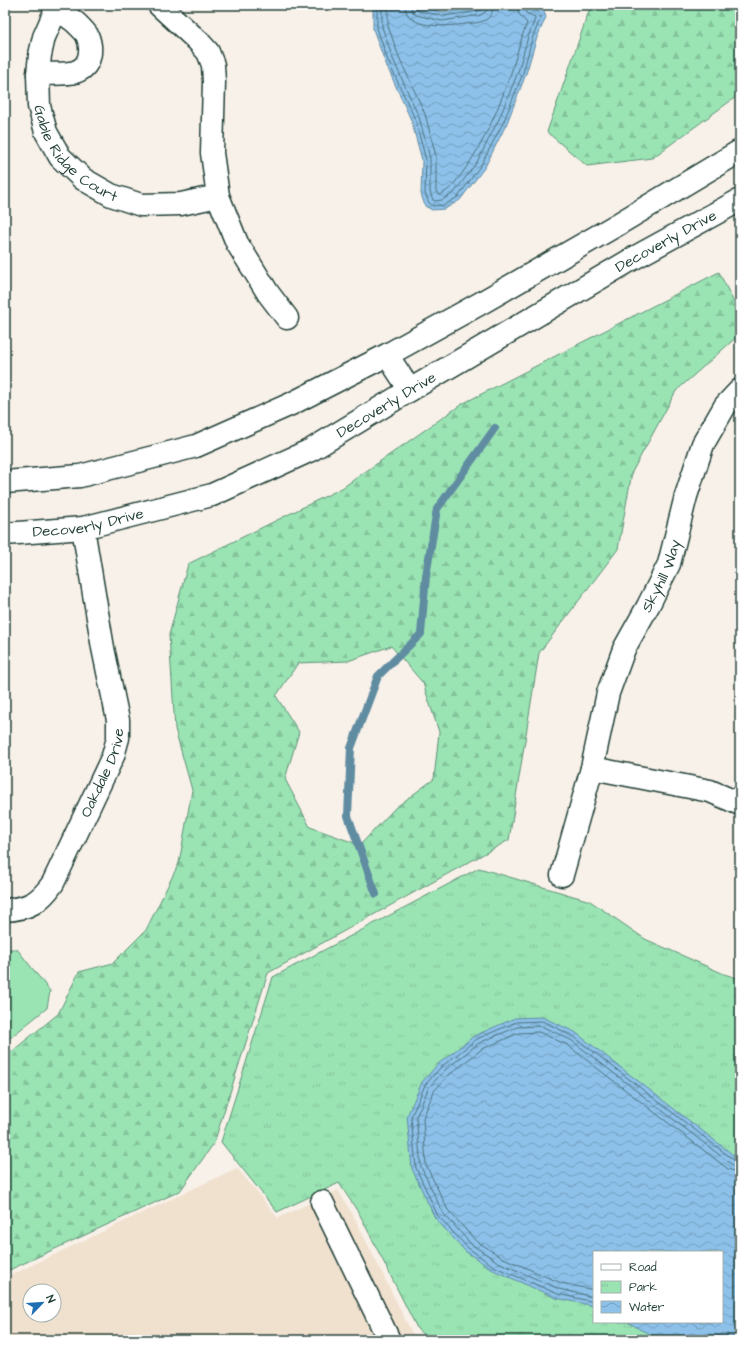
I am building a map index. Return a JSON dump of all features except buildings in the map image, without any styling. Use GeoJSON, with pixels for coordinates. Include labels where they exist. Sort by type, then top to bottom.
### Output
{"type":"FeatureCollection","features":[{"type":"Feature","properties":{"kind":"street"},"geometry":{"type":"LineString","coordinates":[[159,5],[208,52],[213,65],[212,153],[218,196],[236,243],[286,318]]}},
{"type":"Feature","properties":{"kind":"street"},"geometry":{"type":"LineString","coordinates":[[38,74],[77,71],[85,66],[90,58],[89,45],[86,35],[78,24],[57,7]]}},
{"type":"Feature","properties":{"kind":"street","name":"Gable Ridge Court"},"geometry":{"type":"LineString","coordinates":[[57,7],[44,37],[38,74],[40,106],[46,132],[60,157],[83,179],[110,195],[141,205],[181,204],[218,196]]}},
{"type":"Feature","properties":{"kind":"street"},"geometry":{"type":"LineString","coordinates":[[5,482],[80,476],[196,446],[291,404],[387,355],[601,234],[740,151]]}},
{"type":"Feature","properties":{"kind":"street","name":"Decoverly Drive"},"geometry":{"type":"LineString","coordinates":[[5,534],[83,528],[212,495],[310,450],[634,258],[740,200]]}},
{"type":"Feature","properties":{"kind":"street"},"geometry":{"type":"LineString","coordinates":[[387,355],[410,390]]}},
{"type":"Feature","properties":{"kind":"street","name":"Skyhill Way"},"geometry":{"type":"LineString","coordinates":[[562,875],[592,768],[608,693],[624,649],[669,564],[686,496],[703,444],[725,406],[740,390]]}},
{"type":"Feature","properties":{"kind":"street","name":"Oakdale Drive"},"geometry":{"type":"LineString","coordinates":[[5,910],[14,910],[33,904],[45,895],[53,883],[113,756],[118,738],[118,720],[103,648],[83,528]]}},
{"type":"Feature","properties":{"kind":"street"},"geometry":{"type":"LineString","coordinates":[[592,768],[710,791],[740,804]]}},
{"type":"Feature","properties":{"kind":"street"},"geometry":{"type":"LineString","coordinates":[[322,1202],[389,1340]]}},
{"type":"Feature","properties":{"kind":"shaded area"},"geometry":{"type":"Polygon","coordinates":[[[237,1168],[278,1218],[338,1190],[354,1217],[412,1333],[420,1340],[5,1340],[5,1278],[237,1168]]]}},
{"type":"Feature","properties":{"kind":"green space"},"geometry":{"type":"Polygon","coordinates":[[[591,5],[740,5],[740,94],[652,158],[587,166],[547,132],[591,5]]]}},
{"type":"Feature","properties":{"kind":"green space"},"geometry":{"type":"Polygon","coordinates":[[[719,272],[740,315],[740,334],[676,391],[632,472],[618,549],[539,653],[509,840],[268,973],[214,1143],[180,1191],[5,1272],[5,1057],[58,1014],[79,972],[113,963],[146,930],[179,863],[192,790],[175,729],[169,635],[188,564],[342,488],[462,404],[719,272]],[[391,646],[348,661],[298,663],[276,696],[299,732],[285,779],[310,827],[360,845],[395,808],[434,779],[439,732],[423,683],[391,646]]]}},
{"type":"Feature","properties":{"kind":"green space"},"geometry":{"type":"Polygon","coordinates":[[[479,868],[590,901],[645,939],[724,974],[740,979],[740,1340],[430,1340],[418,1330],[360,1215],[339,1183],[277,1212],[221,1142],[273,977],[479,868]]]}},
{"type":"Feature","properties":{"kind":"green space"},"geometry":{"type":"Polygon","coordinates":[[[5,949],[17,949],[50,991],[47,1008],[5,1042],[5,949]]]}},
{"type":"Feature","properties":{"kind":"water"},"geometry":{"type":"Polygon","coordinates":[[[373,5],[416,5],[443,12],[494,5],[526,6],[540,8],[546,17],[536,40],[526,74],[507,123],[485,167],[460,200],[445,209],[432,210],[425,206],[421,194],[422,160],[411,120],[385,62],[373,29],[373,5]]]}},
{"type":"Feature","properties":{"kind":"water"},"geometry":{"type":"Polygon","coordinates":[[[542,1017],[575,1032],[736,1157],[740,1158],[740,1340],[666,1340],[641,1330],[630,1323],[723,1323],[723,1251],[593,1251],[593,1306],[556,1298],[493,1270],[465,1251],[435,1218],[412,1169],[407,1116],[422,1082],[438,1064],[474,1036],[515,1018],[542,1017]]]}},
{"type":"Feature","properties":{"kind":"waterway"},"geometry":{"type":"LineString","coordinates":[[376,894],[348,816],[351,748],[378,676],[421,634],[426,576],[437,509],[495,428]]}}]}
